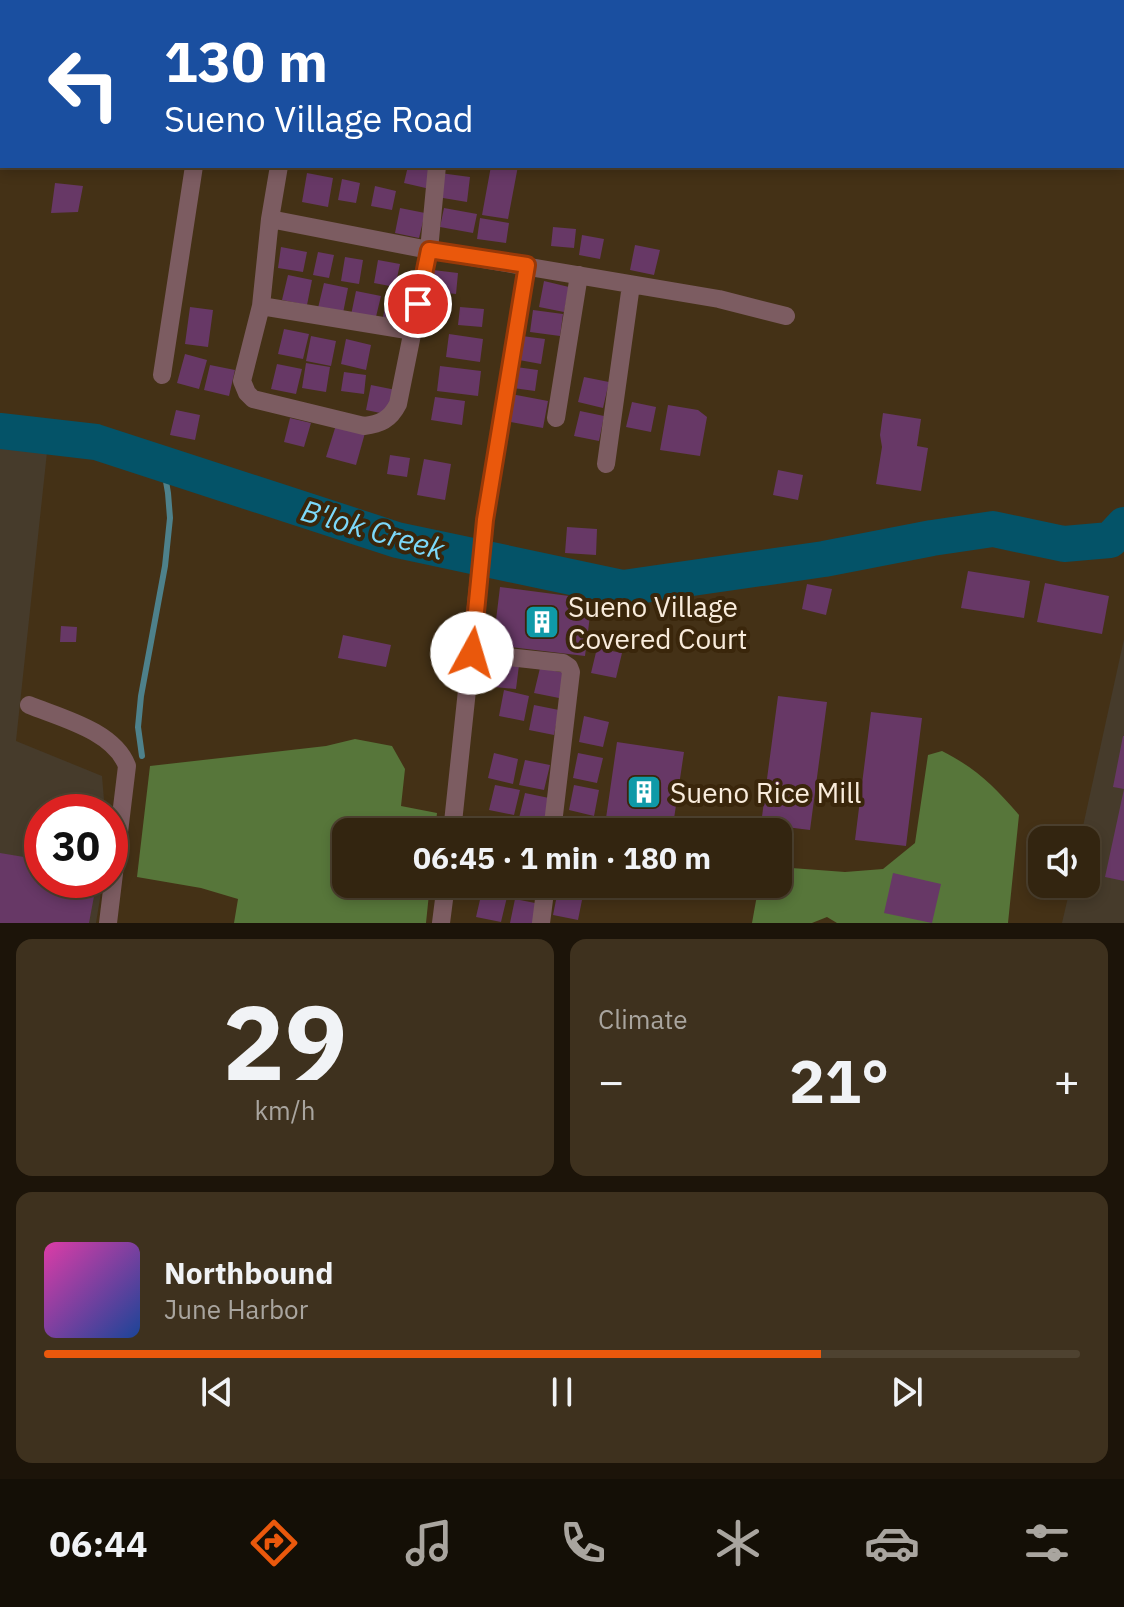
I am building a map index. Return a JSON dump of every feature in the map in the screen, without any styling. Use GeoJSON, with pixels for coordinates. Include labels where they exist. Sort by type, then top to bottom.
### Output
{"type":"FeatureCollection","features":[{"type":"Feature","properties":{"kind":"street"},"geometry":{"type":"LineString","coordinates":[[162,375],[194,168]]}},
{"type":"Feature","properties":{"kind":"street"},"geometry":{"type":"LineString","coordinates":[[279,168],[261,306],[242,381],[253,399],[364,426],[390,418],[398,404],[429,250],[437,168]]}},
{"type":"Feature","properties":{"kind":"street"},"geometry":{"type":"LineString","coordinates":[[270,219],[429,250],[719,299],[786,316]]}},
{"type":"Feature","properties":{"kind":"street"},"geometry":{"type":"LineString","coordinates":[[454,818],[485,520],[527,265]]}},
{"type":"Feature","properties":{"kind":"street"},"geometry":{"type":"LineString","coordinates":[[556,418],[579,275]]}},
{"type":"Feature","properties":{"kind":"street"},"geometry":{"type":"LineString","coordinates":[[606,464],[631,285]]}},
{"type":"Feature","properties":{"kind":"street"},"geometry":{"type":"LineString","coordinates":[[261,306],[413,331]]}},
{"type":"Feature","properties":{"kind":"street"},"geometry":{"type":"LineString","coordinates":[[472,653],[563,663],[569,667],[571,672],[554,818]]}},
{"type":"Feature","properties":{"kind":"street"},"geometry":{"type":"LineString","coordinates":[[29,705],[107,739],[124,757],[127,766],[108,923]]}},
{"type":"Feature","properties":{"kind":"street"},"geometry":{"type":"LineString","coordinates":[[441,923],[444,898]]}},
{"type":"Feature","properties":{"kind":"street"},"geometry":{"type":"LineString","coordinates":[[541,923],[544,898]]}},
{"type":"Feature","properties":{"kind":"shaded area"},"geometry":{"type":"Polygon","coordinates":[[[0,436],[48,443],[16,741],[102,776],[104,794],[24,794],[24,898],[100,898],[96,923],[0,923],[0,436]]]}},
{"type":"Feature","properties":{"kind":"shaded area"},"geometry":{"type":"Polygon","coordinates":[[[1124,639],[1124,923],[1062,923],[1068,898],[1100,898],[1100,826],[1083,826],[1124,639]]]}},
{"type":"Feature","properties":{"kind":"green space"},"geometry":{"type":"Polygon","coordinates":[[[355,739],[392,746],[405,769],[401,806],[437,813],[436,818],[332,818],[332,898],[429,898],[426,923],[234,923],[238,899],[201,888],[137,877],[150,766],[326,746],[355,739]]]}},
{"type":"Feature","properties":{"kind":"green space"},"geometry":{"type":"Polygon","coordinates":[[[942,751],[965,764],[984,778],[1019,815],[1008,923],[837,923],[827,917],[812,923],[752,923],[756,898],[792,898],[792,868],[845,872],[883,869],[915,843],[928,755],[942,751]]]}},
{"type":"Feature","properties":{"kind":"building"},"geometry":{"type":"Polygon","coordinates":[[[408,168],[434,168],[430,189],[404,183],[408,168]]]}},
{"type":"Feature","properties":{"kind":"building"},"geometry":{"type":"Polygon","coordinates":[[[491,168],[518,168],[508,219],[482,215],[491,168]]]}},
{"type":"Feature","properties":{"kind":"building"},"geometry":{"type":"Polygon","coordinates":[[[307,173],[333,178],[328,207],[302,202],[307,173]]]}},
{"type":"Feature","properties":{"kind":"building"},"geometry":{"type":"Polygon","coordinates":[[[440,173],[470,177],[467,202],[437,197],[440,173]]]}},
{"type":"Feature","properties":{"kind":"building"},"geometry":{"type":"Polygon","coordinates":[[[342,179],[360,183],[356,203],[338,200],[342,179]]]}},
{"type":"Feature","properties":{"kind":"building"},"geometry":{"type":"Polygon","coordinates":[[[55,183],[83,186],[78,212],[51,213],[55,183]]]}},
{"type":"Feature","properties":{"kind":"building"},"geometry":{"type":"Polygon","coordinates":[[[375,186],[396,191],[392,210],[371,206],[375,186]]]}},
{"type":"Feature","properties":{"kind":"building"},"geometry":{"type":"Polygon","coordinates":[[[400,208],[425,213],[419,238],[395,233],[400,208]]]}},
{"type":"Feature","properties":{"kind":"building"},"geometry":{"type":"Polygon","coordinates":[[[444,208],[477,214],[473,233],[440,227],[444,208]]]}},
{"type":"Feature","properties":{"kind":"building"},"geometry":{"type":"Polygon","coordinates":[[[480,218],[509,223],[506,243],[477,239],[480,218]]]}},
{"type":"Feature","properties":{"kind":"building"},"geometry":{"type":"Polygon","coordinates":[[[553,227],[576,229],[574,248],[551,246],[553,227]]]}},
{"type":"Feature","properties":{"kind":"building"},"geometry":{"type":"Polygon","coordinates":[[[582,235],[604,239],[600,259],[579,255],[582,235]]]}},
{"type":"Feature","properties":{"kind":"building"},"geometry":{"type":"Polygon","coordinates":[[[635,245],[660,250],[654,275],[630,270],[635,245]]]}},
{"type":"Feature","properties":{"kind":"building"},"geometry":{"type":"Polygon","coordinates":[[[281,247],[307,252],[303,272],[278,268],[281,247]]]}},
{"type":"Feature","properties":{"kind":"building"},"geometry":{"type":"Polygon","coordinates":[[[318,252],[334,255],[329,278],[313,275],[318,252]]]}},
{"type":"Feature","properties":{"kind":"building"},"geometry":{"type":"Polygon","coordinates":[[[345,257],[363,260],[359,284],[341,281],[345,257]]]}},
{"type":"Feature","properties":{"kind":"building"},"geometry":{"type":"Polygon","coordinates":[[[378,260],[400,264],[395,287],[374,283],[378,260]]]}},
{"type":"Feature","properties":{"kind":"building"},"geometry":{"type":"Polygon","coordinates":[[[433,270],[458,273],[456,294],[430,291],[433,270]]]}},
{"type":"Feature","properties":{"kind":"building"},"geometry":{"type":"Polygon","coordinates":[[[288,275],[312,280],[307,305],[282,300],[288,275]]]}},
{"type":"Feature","properties":{"kind":"building"},"geometry":{"type":"Polygon","coordinates":[[[544,281],[569,287],[564,312],[539,307],[544,281]]]}},
{"type":"Feature","properties":{"kind":"building"},"geometry":{"type":"Polygon","coordinates":[[[324,283],[348,288],[343,313],[318,308],[324,283]]]}},
{"type":"Feature","properties":{"kind":"building"},"geometry":{"type":"Polygon","coordinates":[[[356,291],[381,296],[375,321],[351,315],[356,291]]]}},
{"type":"Feature","properties":{"kind":"building"},"geometry":{"type":"Polygon","coordinates":[[[388,292],[413,298],[407,322],[383,317],[388,292]]]}},
{"type":"Feature","properties":{"kind":"building"},"geometry":{"type":"Polygon","coordinates":[[[190,307],[213,310],[208,347],[185,344],[190,307]]]}},
{"type":"Feature","properties":{"kind":"building"},"geometry":{"type":"Polygon","coordinates":[[[460,307],[484,309],[482,327],[458,325],[460,307]]]}},
{"type":"Feature","properties":{"kind":"building"},"geometry":{"type":"Polygon","coordinates":[[[533,310],[563,314],[560,336],[530,332],[533,310]]]}},
{"type":"Feature","properties":{"kind":"building"},"geometry":{"type":"Polygon","coordinates":[[[284,329],[309,334],[303,359],[278,354],[284,329]]]}},
{"type":"Feature","properties":{"kind":"building"},"geometry":{"type":"Polygon","coordinates":[[[449,334],[483,339],[480,362],[446,357],[449,334]]]}},
{"type":"Feature","properties":{"kind":"building"},"geometry":{"type":"Polygon","coordinates":[[[311,336],[336,341],[331,366],[306,361],[311,336]]]}},
{"type":"Feature","properties":{"kind":"building"},"geometry":{"type":"Polygon","coordinates":[[[522,336],[545,339],[541,364],[519,360],[522,336]]]}},
{"type":"Feature","properties":{"kind":"building"},"geometry":{"type":"Polygon","coordinates":[[[346,339],[371,345],[366,370],[341,364],[346,339]]]}},
{"type":"Feature","properties":{"kind":"building"},"geometry":{"type":"Polygon","coordinates":[[[185,354],[207,360],[199,389],[177,383],[185,354]]]}},
{"type":"Feature","properties":{"kind":"building"},"geometry":{"type":"Polygon","coordinates":[[[306,363],[330,367],[326,392],[302,388],[306,363]]]}},
{"type":"Feature","properties":{"kind":"building"},"geometry":{"type":"Polygon","coordinates":[[[277,364],[302,369],[296,394],[271,389],[277,364]]]}},
{"type":"Feature","properties":{"kind":"building"},"geometry":{"type":"Polygon","coordinates":[[[210,365],[235,370],[229,396],[204,390],[210,365]]]}},
{"type":"Feature","properties":{"kind":"building"},"geometry":{"type":"Polygon","coordinates":[[[440,366],[481,371],[478,396],[437,391],[440,366]]]}},
{"type":"Feature","properties":{"kind":"building"},"geometry":{"type":"Polygon","coordinates":[[[516,367],[538,370],[535,391],[513,388],[516,367]]]}},
{"type":"Feature","properties":{"kind":"building"},"geometry":{"type":"Polygon","coordinates":[[[344,372],[366,375],[364,394],[341,391],[344,372]]]}},
{"type":"Feature","properties":{"kind":"building"},"geometry":{"type":"Polygon","coordinates":[[[584,377],[609,382],[603,408],[578,402],[584,377]]]}},
{"type":"Feature","properties":{"kind":"building"},"geometry":{"type":"Polygon","coordinates":[[[371,385],[396,390],[390,415],[366,410],[371,385]]]}},
{"type":"Feature","properties":{"kind":"building"},"geometry":{"type":"Polygon","coordinates":[[[511,394],[548,401],[543,428],[506,421],[511,394]]]}},
{"type":"Feature","properties":{"kind":"building"},"geometry":{"type":"Polygon","coordinates":[[[435,397],[465,401],[462,425],[431,420],[435,397]]]}},
{"type":"Feature","properties":{"kind":"building"},"geometry":{"type":"Polygon","coordinates":[[[632,402],[656,407],[651,432],[626,427],[632,402]]]}},
{"type":"Feature","properties":{"kind":"building"},"geometry":{"type":"Polygon","coordinates":[[[668,405],[698,410],[707,417],[700,456],[660,450],[668,405]]]}},
{"type":"Feature","properties":{"kind":"building"},"geometry":{"type":"Polygon","coordinates":[[[176,410],[200,415],[195,440],[170,435],[176,410]]]}},
{"type":"Feature","properties":{"kind":"building"},"geometry":{"type":"Polygon","coordinates":[[[580,411],[604,416],[599,441],[574,436],[580,411]]]}},
{"type":"Feature","properties":{"kind":"building"},"geometry":{"type":"Polygon","coordinates":[[[883,413],[921,419],[917,446],[928,448],[921,491],[876,484],[883,413]]]}},
{"type":"Feature","properties":{"kind":"building"},"geometry":{"type":"Polygon","coordinates":[[[290,418],[311,423],[304,447],[284,442],[290,418]]]}},
{"type":"Feature","properties":{"kind":"building"},"geometry":{"type":"Polygon","coordinates":[[[336,425],[365,433],[356,465],[326,457],[336,425]]]}},
{"type":"Feature","properties":{"kind":"building"},"geometry":{"type":"Polygon","coordinates":[[[390,455],[410,458],[407,477],[387,474],[390,455]]]}},
{"type":"Feature","properties":{"kind":"building"},"geometry":{"type":"Polygon","coordinates":[[[424,459],[451,464],[445,500],[417,495],[424,459]]]}},
{"type":"Feature","properties":{"kind":"building"},"geometry":{"type":"Polygon","coordinates":[[[778,470],[803,475],[798,500],[773,495],[778,470]]]}},
{"type":"Feature","properties":{"kind":"building"},"geometry":{"type":"Polygon","coordinates":[[[567,527],[597,529],[596,555],[565,553],[567,527]]]}},
{"type":"Feature","properties":{"kind":"building"},"geometry":{"type":"Polygon","coordinates":[[[968,571],[1030,581],[1024,618],[961,608],[968,571]]]}},
{"type":"Feature","properties":{"kind":"building"},"geometry":{"type":"Polygon","coordinates":[[[1045,583],[1109,596],[1102,634],[1037,622],[1045,583]]]}},
{"type":"Feature","properties":{"kind":"building"},"geometry":{"type":"Polygon","coordinates":[[[807,584],[832,589],[826,615],[802,609],[807,584]]]}},
{"type":"Feature","properties":{"kind":"building","name":"Sueno Village Covered Court"},"geometry":{"type":"Polygon","coordinates":[[[500,587],[592,599],[585,656],[493,645],[500,587]]]}},
{"type":"Feature","properties":{"kind":"building"},"geometry":{"type":"Polygon","coordinates":[[[61,626],[77,627],[76,642],[60,642],[61,626]]]}},
{"type":"Feature","properties":{"kind":"building"},"geometry":{"type":"Polygon","coordinates":[[[343,635],[391,645],[386,667],[338,658],[343,635]]]}},
{"type":"Feature","properties":{"kind":"building"},"geometry":{"type":"Polygon","coordinates":[[[597,648],[622,653],[616,678],[591,673],[597,648]]]}},
{"type":"Feature","properties":{"kind":"building"},"geometry":{"type":"Polygon","coordinates":[[[496,663],[519,665],[516,689],[494,687],[496,663]]]}},
{"type":"Feature","properties":{"kind":"building"},"geometry":{"type":"Polygon","coordinates":[[[540,668],[565,673],[559,698],[534,693],[540,668]]]}},
{"type":"Feature","properties":{"kind":"building"},"geometry":{"type":"Polygon","coordinates":[[[504,690],[529,696],[524,721],[499,716],[504,690]]]}},
{"type":"Feature","properties":{"kind":"building"},"geometry":{"type":"Polygon","coordinates":[[[778,696],[827,702],[810,830],[792,828],[792,818],[762,818],[778,696]]]}},
{"type":"Feature","properties":{"kind":"building"},"geometry":{"type":"Polygon","coordinates":[[[534,705],[559,710],[554,735],[529,730],[534,705]]]}},
{"type":"Feature","properties":{"kind":"building"},"geometry":{"type":"Polygon","coordinates":[[[871,712],[922,718],[906,846],[855,840],[871,712]]]}},
{"type":"Feature","properties":{"kind":"building"},"geometry":{"type":"Polygon","coordinates":[[[584,716],[609,722],[603,747],[579,742],[584,716]]]}},
{"type":"Feature","properties":{"kind":"building"},"geometry":{"type":"Polygon","coordinates":[[[1124,736],[1124,789],[1113,787],[1124,736]]]}},
{"type":"Feature","properties":{"kind":"building","name":"Sueno Rice Mill"},"geometry":{"type":"Polygon","coordinates":[[[617,742],[684,752],[674,818],[606,818],[617,742]]]}},
{"type":"Feature","properties":{"kind":"building"},"geometry":{"type":"Polygon","coordinates":[[[494,753],[518,759],[513,784],[488,778],[494,753]]]}},
{"type":"Feature","properties":{"kind":"building"},"geometry":{"type":"Polygon","coordinates":[[[578,753],[603,758],[597,783],[573,778],[578,753]]]}},
{"type":"Feature","properties":{"kind":"building"},"geometry":{"type":"Polygon","coordinates":[[[525,760],[550,765],[544,790],[519,785],[525,760]]]}},
{"type":"Feature","properties":{"kind":"building"},"geometry":{"type":"Polygon","coordinates":[[[495,785],[520,790],[514,815],[489,810],[495,785]]]}},
{"type":"Feature","properties":{"kind":"building"},"geometry":{"type":"Polygon","coordinates":[[[574,785],[599,790],[594,816],[569,810],[574,785]]]}},
{"type":"Feature","properties":{"kind":"building"},"geometry":{"type":"Polygon","coordinates":[[[1124,789],[1124,881],[1105,877],[1124,789]]]}},
{"type":"Feature","properties":{"kind":"building"},"geometry":{"type":"Polygon","coordinates":[[[525,793],[549,798],[545,818],[519,818],[525,793]]]}},
{"type":"Feature","properties":{"kind":"building"},"geometry":{"type":"Polygon","coordinates":[[[0,853],[24,857],[24,898],[94,898],[89,923],[0,923],[0,853]]]}},
{"type":"Feature","properties":{"kind":"building"},"geometry":{"type":"Polygon","coordinates":[[[893,873],[941,884],[932,923],[884,913],[893,873]]]}},
{"type":"Feature","properties":{"kind":"building"},"geometry":{"type":"Polygon","coordinates":[[[480,898],[507,898],[501,922],[476,917],[480,898]]]}},
{"type":"Feature","properties":{"kind":"building"},"geometry":{"type":"Polygon","coordinates":[[[556,898],[582,898],[578,920],[553,915],[556,898]]]}},
{"type":"Feature","properties":{"kind":"building"},"geometry":{"type":"Polygon","coordinates":[[[515,899],[540,904],[536,923],[510,923],[515,899]]]}},
{"type":"Feature","properties":{"kind":"waterway","name":"B'lok Creek"},"geometry":{"type":"LineString","coordinates":[[0,431],[96,442],[397,540],[623,588],[824,559],[993,529],[1064,544],[1110,540],[1124,525]]}},
{"type":"Feature","properties":{"kind":"waterway"},"geometry":{"type":"LineString","coordinates":[[142,756],[138,727],[141,696],[165,566],[170,518],[163,464]]}},
{"type":"Feature","properties":{"kind":"place","name":"Sueno Village Covered Court"},"geometry":{"type":"Point","coordinates":[542,622]}},
{"type":"Feature","properties":{"kind":"place","name":"Sueno Rice Mill"},"geometry":{"type":"Point","coordinates":[644,792]}},
{"type":"Feature","properties":{"kind":"route"},"geometry":{"type":"LineString","coordinates":[[418,304],[429,250],[527,265],[485,520],[472,653]]}}]}
